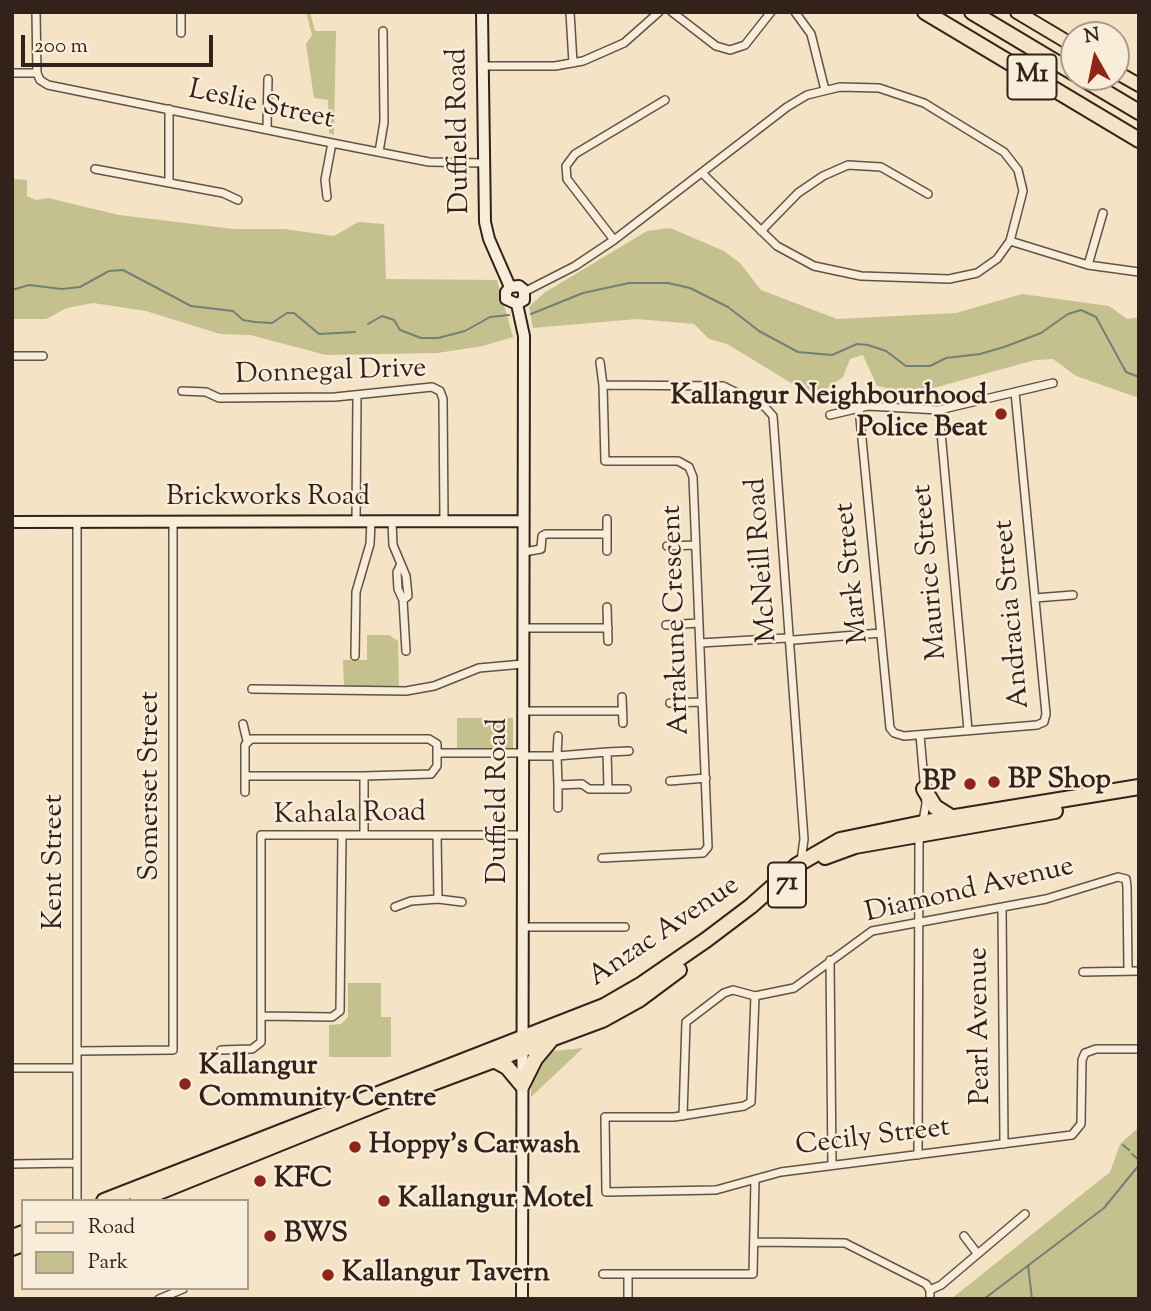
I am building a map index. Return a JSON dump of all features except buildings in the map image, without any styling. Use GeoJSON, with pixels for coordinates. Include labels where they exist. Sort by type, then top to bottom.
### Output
{"type":"FeatureCollection","features":[{"type":"Feature","properties":{"kind":"highway","name":"M1"},"geometry":{"type":"LineString","coordinates":[[925,12],[1139,141]]}},
{"type":"Feature","properties":{"kind":"highway","name":"M1"},"geometry":{"type":"LineString","coordinates":[[972,12],[1060,65]]}},
{"type":"Feature","properties":{"kind":"highway","name":"M1"},"geometry":{"type":"LineString","coordinates":[[1104,91],[1139,111]]}},
{"type":"Feature","properties":{"kind":"highway","name":"Anzac Avenue"},"geometry":{"type":"LineString","coordinates":[[142,1199],[387,1100],[496,1061],[522,1044],[551,1040],[611,1017],[640,999],[745,921],[819,860],[845,849],[923,828],[951,817],[1139,787]]}},
{"type":"Feature","properties":{"kind":"highway"},"geometry":{"type":"LineString","coordinates":[[924,789],[938,810],[951,817]]}},
{"type":"Feature","properties":{"kind":"highway","name":"Anzac Avenue"},"geometry":{"type":"LineString","coordinates":[[109,1199],[522,1044],[628,993],[732,921],[801,862],[851,836],[1139,796]]}},
{"type":"Feature","properties":{"kind":"highway"},"geometry":{"type":"LineString","coordinates":[[496,1061],[508,1066],[522,1085],[535,1059],[551,1040]]}},
{"type":"Feature","properties":{"kind":"main road"},"geometry":{"type":"LineString","coordinates":[[1017,12],[1060,38]]}},
{"type":"Feature","properties":{"kind":"street"},"geometry":{"type":"LineString","coordinates":[[12,73],[37,73],[36,12]]}},
{"type":"Feature","properties":{"kind":"street"},"geometry":{"type":"LineString","coordinates":[[181,12],[181,33]]}},
{"type":"Feature","properties":{"kind":"street","name":"Duffield Road"},"geometry":{"type":"LineString","coordinates":[[482,12],[485,222],[489,239],[510,287]]}},
{"type":"Feature","properties":{"kind":"street"},"geometry":{"type":"LineString","coordinates":[[570,12],[573,64]]}},
{"type":"Feature","properties":{"kind":"street"},"geometry":{"type":"LineString","coordinates":[[482,66],[573,64],[601,55],[624,43],[659,12]]}},
{"type":"Feature","properties":{"kind":"street"},"geometry":{"type":"LineString","coordinates":[[672,12],[716,46],[730,50],[745,45],[771,12]]}},
{"type":"Feature","properties":{"kind":"street"},"geometry":{"type":"LineString","coordinates":[[795,12],[811,34],[825,90]]}},
{"type":"Feature","properties":{"kind":"street"},"geometry":{"type":"LineString","coordinates":[[379,152],[384,122],[383,31]]}},
{"type":"Feature","properties":{"kind":"street","name":"Leslie Street"},"geometry":{"type":"LineString","coordinates":[[37,73],[40,80],[48,85],[267,130],[438,163],[483,163]]}},
{"type":"Feature","properties":{"kind":"street"},"geometry":{"type":"LineString","coordinates":[[267,130],[268,79]]}},
{"type":"Feature","properties":{"kind":"street"},"geometry":{"type":"LineString","coordinates":[[524,292],[575,266],[614,240],[787,107],[807,95],[825,90],[867,87],[903,94],[924,103],[1003,152],[1018,170],[1023,191],[1010,241],[992,264],[978,273],[960,278],[861,276],[807,263],[777,246],[702,173]]}},
{"type":"Feature","properties":{"kind":"street"},"geometry":{"type":"LineString","coordinates":[[614,240],[567,179],[566,166],[575,154],[665,100]]}},
{"type":"Feature","properties":{"kind":"street"},"geometry":{"type":"LineString","coordinates":[[169,109],[169,182]]}},
{"type":"Feature","properties":{"kind":"street"},"geometry":{"type":"LineString","coordinates":[[327,198],[325,180],[332,143]]}},
{"type":"Feature","properties":{"kind":"street"},"geometry":{"type":"LineString","coordinates":[[761,231],[798,193],[823,176],[848,165],[881,167],[928,194]]}},
{"type":"Feature","properties":{"kind":"street"},"geometry":{"type":"LineString","coordinates":[[95,169],[223,192],[238,200]]}},
{"type":"Feature","properties":{"kind":"street"},"geometry":{"type":"LineString","coordinates":[[1088,265],[1103,213]]}},
{"type":"Feature","properties":{"kind":"street"},"geometry":{"type":"LineString","coordinates":[[1010,241],[1088,265],[1139,272]]}},
{"type":"Feature","properties":{"kind":"street"},"geometry":{"type":"LineString","coordinates":[[519,286],[524,292],[524,300],[517,304],[506,299],[506,292],[510,287],[519,286]]}},
{"type":"Feature","properties":{"kind":"street","name":"Duffield Road"},"geometry":{"type":"LineString","coordinates":[[517,304],[523,330],[522,1299]]}},
{"type":"Feature","properties":{"kind":"street"},"geometry":{"type":"LineString","coordinates":[[12,356],[43,356]]}},
{"type":"Feature","properties":{"kind":"street","name":"Arrakune Crescent"},"geometry":{"type":"LineString","coordinates":[[600,362],[605,461],[678,461],[689,467],[693,477],[708,847],[703,853],[602,858]]}},
{"type":"Feature","properties":{"kind":"street"},"geometry":{"type":"LineString","coordinates":[[830,415],[876,406],[939,410],[1053,383]]}},
{"type":"Feature","properties":{"kind":"street","name":"McNeill Road"},"geometry":{"type":"LineString","coordinates":[[603,385],[723,386],[770,411],[776,426],[791,639],[804,839],[801,862]]}},
{"type":"Feature","properties":{"kind":"street","name":"Donnegal Drive"},"geometry":{"type":"LineString","coordinates":[[182,391],[195,390],[219,398],[357,396],[432,387],[440,391],[443,399],[443,521]]}},
{"type":"Feature","properties":{"kind":"street","name":"Andracia Street"},"geometry":{"type":"LineString","coordinates":[[894,733],[920,735],[1037,725],[1044,722],[1015,392]]}},
{"type":"Feature","properties":{"kind":"street"},"geometry":{"type":"LineString","coordinates":[[356,522],[357,396]]}},
{"type":"Feature","properties":{"kind":"street","name":"Mark Street"},"geometry":{"type":"LineString","coordinates":[[859,408],[889,722],[894,733]]}},
{"type":"Feature","properties":{"kind":"street","name":"Maurice Street"},"geometry":{"type":"LineString","coordinates":[[939,410],[968,730]]}},
{"type":"Feature","properties":{"kind":"street"},"geometry":{"type":"LineString","coordinates":[[607,519],[607,551]]}},
{"type":"Feature","properties":{"kind":"street"},"geometry":{"type":"LineString","coordinates":[[394,521],[395,549],[400,566],[397,572],[398,589],[403,600],[406,651]]}},
{"type":"Feature","properties":{"kind":"street","name":"Brickworks Road"},"geometry":{"type":"LineString","coordinates":[[12,522],[523,521]]}},
{"type":"Feature","properties":{"kind":"street","name":"Kent Street"},"geometry":{"type":"LineString","coordinates":[[77,522],[78,1199]]}},
{"type":"Feature","properties":{"kind":"street","name":"Somerset Street"},"geometry":{"type":"LineString","coordinates":[[77,1051],[173,1050],[173,522]]}},
{"type":"Feature","properties":{"kind":"street"},"geometry":{"type":"LineString","coordinates":[[355,656],[356,592],[370,544],[371,522]]}},
{"type":"Feature","properties":{"kind":"street"},"geometry":{"type":"LineString","coordinates":[[524,536],[606,534]]}},
{"type":"Feature","properties":{"kind":"street"},"geometry":{"type":"LineString","coordinates":[[524,552],[541,549],[542,536]]}},
{"type":"Feature","properties":{"kind":"street"},"geometry":{"type":"LineString","coordinates":[[667,546],[696,545]]}},
{"type":"Feature","properties":{"kind":"street"},"geometry":{"type":"LineString","coordinates":[[1035,598],[1073,595]]}},
{"type":"Feature","properties":{"kind":"street"},"geometry":{"type":"LineString","coordinates":[[607,607],[608,641]]}},
{"type":"Feature","properties":{"kind":"street"},"geometry":{"type":"LineString","coordinates":[[666,625],[699,622]]}},
{"type":"Feature","properties":{"kind":"street"},"geometry":{"type":"LineString","coordinates":[[523,628],[608,628]]}},
{"type":"Feature","properties":{"kind":"street"},"geometry":{"type":"LineString","coordinates":[[700,643],[881,633]]}},
{"type":"Feature","properties":{"kind":"street"},"geometry":{"type":"LineString","coordinates":[[252,689],[406,691],[434,685],[479,668],[523,664]]}},
{"type":"Feature","properties":{"kind":"street"},"geometry":{"type":"LineString","coordinates":[[622,697],[623,723]]}},
{"type":"Feature","properties":{"kind":"street"},"geometry":{"type":"LineString","coordinates":[[670,703],[701,702]]}},
{"type":"Feature","properties":{"kind":"street"},"geometry":{"type":"LineString","coordinates":[[523,711],[622,711]]}},
{"type":"Feature","properties":{"kind":"street"},"geometry":{"type":"LineString","coordinates":[[243,724],[247,741],[245,792]]}},
{"type":"Feature","properties":{"kind":"street"},"geometry":{"type":"LineString","coordinates":[[918,1154],[919,922],[924,789],[920,735]]}},
{"type":"Feature","properties":{"kind":"street"},"geometry":{"type":"LineString","coordinates":[[558,736],[558,808]]}},
{"type":"Feature","properties":{"kind":"street"},"geometry":{"type":"LineString","coordinates":[[245,776],[428,776],[436,770],[439,753],[437,744],[429,739],[247,741]]}},
{"type":"Feature","properties":{"kind":"street"},"geometry":{"type":"LineString","coordinates":[[439,753],[557,756],[629,751]]}},
{"type":"Feature","properties":{"kind":"street"},"geometry":{"type":"LineString","coordinates":[[607,752],[608,789]]}},
{"type":"Feature","properties":{"kind":"street"},"geometry":{"type":"LineString","coordinates":[[364,776],[364,834]]}},
{"type":"Feature","properties":{"kind":"street"},"geometry":{"type":"LineString","coordinates":[[670,781],[706,778]]}},
{"type":"Feature","properties":{"kind":"street"},"geometry":{"type":"LineString","coordinates":[[558,785],[582,784],[589,789],[627,789]]}},
{"type":"Feature","properties":{"kind":"street","name":"Kahala Road"},"geometry":{"type":"LineString","coordinates":[[221,1050],[258,1047],[262,1016],[261,835],[522,835]]}},
{"type":"Feature","properties":{"kind":"street"},"geometry":{"type":"LineString","coordinates":[[262,1016],[332,1017],[340,1011],[342,835]]}},
{"type":"Feature","properties":{"kind":"street"},"geometry":{"type":"LineString","coordinates":[[437,835],[438,896]]}},
{"type":"Feature","properties":{"kind":"street"},"geometry":{"type":"LineString","coordinates":[[804,839],[820,850]]}},
{"type":"Feature","properties":{"kind":"street","name":"Diamond Avenue"},"geometry":{"type":"LineString","coordinates":[[683,1116],[685,1022],[723,993],[733,990],[755,996],[794,988],[872,931],[1046,899],[1118,877],[1126,879],[1128,971]]}},
{"type":"Feature","properties":{"kind":"street"},"geometry":{"type":"LineString","coordinates":[[396,907],[438,896],[462,902]]}},
{"type":"Feature","properties":{"kind":"street","name":"Pearl Avenue"},"geometry":{"type":"LineString","coordinates":[[1002,907],[1004,1144]]}},
{"type":"Feature","properties":{"kind":"street"},"geometry":{"type":"LineString","coordinates":[[522,927],[625,927]]}},
{"type":"Feature","properties":{"kind":"street"},"geometry":{"type":"LineString","coordinates":[[830,960],[832,1165]]}},
{"type":"Feature","properties":{"kind":"street"},"geometry":{"type":"LineString","coordinates":[[1083,972],[1139,971]]}},
{"type":"Feature","properties":{"kind":"street"},"geometry":{"type":"LineString","coordinates":[[683,1116],[744,1106],[751,1102],[755,996]]}},
{"type":"Feature","properties":{"kind":"street","name":"Cecily Street"},"geometry":{"type":"LineString","coordinates":[[683,1116],[605,1117],[606,1192],[698,1192],[832,1165],[1004,1144],[1076,1132],[1082,1120],[1082,1060],[1085,1053],[1096,1049],[1139,1049]]}},
{"type":"Feature","properties":{"kind":"street"},"geometry":{"type":"LineString","coordinates":[[12,1068],[78,1068]]}},
{"type":"Feature","properties":{"kind":"street"},"geometry":{"type":"LineString","coordinates":[[12,1164],[77,1163]]}},
{"type":"Feature","properties":{"kind":"street"},"geometry":{"type":"LineString","coordinates":[[603,1274],[753,1274],[755,1180]]}},
{"type":"Feature","properties":{"kind":"street"},"geometry":{"type":"LineString","coordinates":[[930,1290],[941,1285],[1025,1214]]}},
{"type":"Feature","properties":{"kind":"street"},"geometry":{"type":"LineString","coordinates":[[964,1236],[978,1253]]}},
{"type":"Feature","properties":{"kind":"street"},"geometry":{"type":"LineString","coordinates":[[754,1242],[845,1243],[926,1284],[930,1290],[930,1299]]}},
{"type":"Feature","properties":{"kind":"street"},"geometry":{"type":"LineString","coordinates":[[628,1275],[628,1299]]}},
{"type":"Feature","properties":{"kind":"street"},"geometry":{"type":"LineString","coordinates":[[159,1299],[181,1290]]}},
{"type":"Feature","properties":{"kind":"green space"},"geometry":{"type":"Polygon","coordinates":[[[306,12],[310,12],[315,31],[336,31],[334,135],[329,133],[328,100],[314,98],[306,44],[312,35],[306,12]]]}},
{"type":"Feature","properties":{"kind":"green space"},"geometry":{"type":"Polygon","coordinates":[[[12,179],[27,180],[27,196],[36,200],[48,198],[119,215],[234,229],[284,229],[334,236],[358,222],[384,224],[386,279],[497,280],[513,337],[483,346],[437,353],[326,355],[250,335],[220,334],[146,311],[93,303],[67,308],[46,319],[12,319],[12,179]]]}},
{"type":"Feature","properties":{"kind":"green space"},"geometry":{"type":"Polygon","coordinates":[[[670,228],[724,251],[740,263],[761,290],[837,319],[956,313],[1022,294],[1109,306],[1127,319],[1139,317],[1139,398],[1076,376],[1053,359],[1035,360],[912,394],[877,386],[863,355],[850,359],[843,377],[825,390],[806,392],[727,344],[709,339],[694,324],[637,319],[533,328],[529,307],[544,293],[647,231],[670,228]]]}},
{"type":"Feature","properties":{"kind":"green space"},"geometry":{"type":"Polygon","coordinates":[[[367,635],[389,635],[398,641],[399,687],[344,687],[343,660],[367,660],[367,635]]]}},
{"type":"Feature","properties":{"kind":"green space"},"geometry":{"type":"Polygon","coordinates":[[[457,718],[513,718],[513,748],[457,748],[457,718]]]}},
{"type":"Feature","properties":{"kind":"green space"},"geometry":{"type":"Polygon","coordinates":[[[348,983],[381,983],[381,1017],[391,1017],[391,1057],[329,1057],[329,1025],[341,1024],[348,1017],[348,983]]]}},
{"type":"Feature","properties":{"kind":"green space"},"geometry":{"type":"Polygon","coordinates":[[[583,1048],[531,1097],[531,1075],[541,1062],[554,1051],[583,1048]]]}},
{"type":"Feature","properties":{"kind":"green space"},"geometry":{"type":"Polygon","coordinates":[[[1139,1127],[1139,1299],[951,1299],[1110,1172],[1120,1144],[1139,1127]]]}},
{"type":"Feature","properties":{"kind":"waterway"},"geometry":{"type":"LineString","coordinates":[[12,290],[29,285],[62,289],[80,287],[109,271],[123,270],[191,306],[233,311],[243,320],[272,323],[287,313],[294,313],[319,334],[355,332]]}},
{"type":"Feature","properties":{"kind":"waterway"},"geometry":{"type":"LineString","coordinates":[[531,314],[583,293],[629,283],[668,283],[690,288],[728,307],[759,331],[798,352],[832,355],[857,344],[868,345],[886,351],[906,366],[930,366],[946,358],[980,354],[1004,347],[1041,333],[1068,314],[1081,310],[1096,317],[1126,372],[1139,377]]}},
{"type":"Feature","properties":{"kind":"waterway"},"geometry":{"type":"LineString","coordinates":[[368,324],[382,316],[394,320],[400,330],[421,338],[438,338],[465,331],[490,317],[509,315]]}},
{"type":"Feature","properties":{"kind":"waterway"},"geometry":{"type":"LineString","coordinates":[[1123,1145],[1129,1150]]}},
{"type":"Feature","properties":{"kind":"waterway"},"geometry":{"type":"LineString","coordinates":[[1132,1154],[1139,1160]]}},
{"type":"Feature","properties":{"kind":"waterway"},"geometry":{"type":"LineString","coordinates":[[984,1299],[1104,1208],[1139,1165]]}},
{"type":"Feature","properties":{"kind":"waterway"},"geometry":{"type":"LineString","coordinates":[[1028,1265],[1032,1299]]}},
{"type":"Feature","properties":{"kind":"place","name":"Kallangur Neighbourhood Police Beat"},"geometry":{"type":"Point","coordinates":[1001,414]}},
{"type":"Feature","properties":{"kind":"place","name":"BP Shop"},"geometry":{"type":"Point","coordinates":[994,782]}},
{"type":"Feature","properties":{"kind":"place","name":"BP"},"geometry":{"type":"Point","coordinates":[970,784]}},
{"type":"Feature","properties":{"kind":"place","name":"Kallangur Community Centre"},"geometry":{"type":"Point","coordinates":[185,1084]}},
{"type":"Feature","properties":{"kind":"place","name":"Hoppy's Carwash"},"geometry":{"type":"Point","coordinates":[355,1147]}},
{"type":"Feature","properties":{"kind":"place","name":"KFC"},"geometry":{"type":"Point","coordinates":[260,1181]}},
{"type":"Feature","properties":{"kind":"place","name":"Kallangur Motel"},"geometry":{"type":"Point","coordinates":[384,1201]}},
{"type":"Feature","properties":{"kind":"place","name":"BWS"},"geometry":{"type":"Point","coordinates":[270,1236]}},
{"type":"Feature","properties":{"kind":"place","name":"Kallangur Tavern"},"geometry":{"type":"Point","coordinates":[328,1275]}}]}
